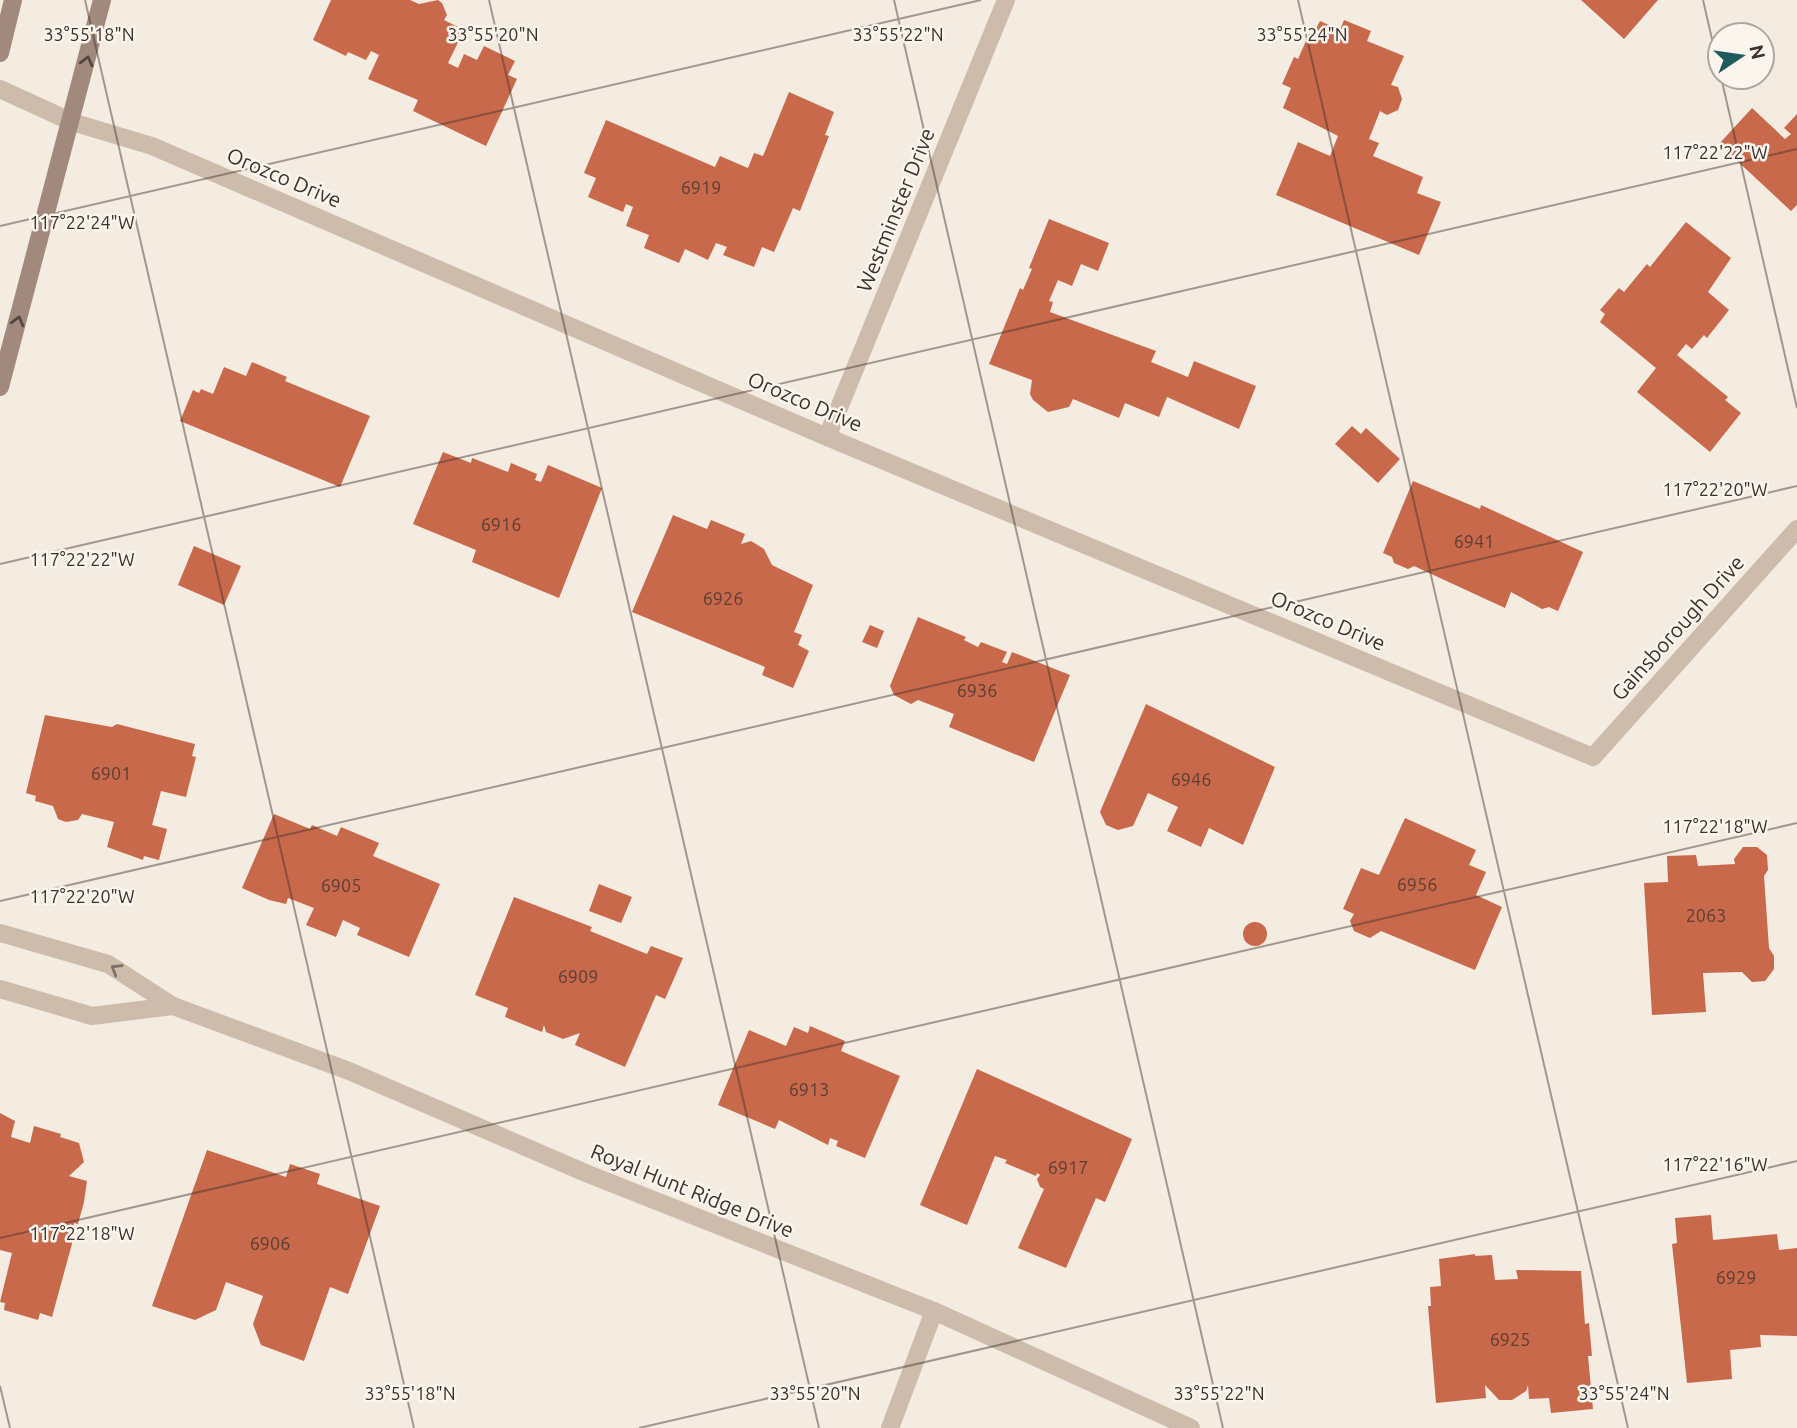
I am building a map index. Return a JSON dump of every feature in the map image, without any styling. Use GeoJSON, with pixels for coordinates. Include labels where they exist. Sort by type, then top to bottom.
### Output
{"type":"FeatureCollection","features":[{"type":"Feature","properties":{"kind":"street"},"geometry":{"type":"LineString","coordinates":[[0,53],[13,0]]}},
{"type":"Feature","properties":{"kind":"street"},"geometry":{"type":"LineString","coordinates":[[0,387],[102,0]]}},
{"type":"Feature","properties":{"kind":"street","name":"Westminster Drive"},"geometry":{"type":"LineString","coordinates":[[827,437],[1006,0]]}},
{"type":"Feature","properties":{"kind":"street","name":"Orozco Drive"},"geometry":{"type":"LineString","coordinates":[[0,89],[72,122],[152,146],[827,437],[1593,757]]}},
{"type":"Feature","properties":{"kind":"street","name":"Gainsborough Drive"},"geometry":{"type":"LineString","coordinates":[[1593,757],[1797,529]]}},
{"type":"Feature","properties":{"kind":"street","name":"Royal Hunt Ridge Drive"},"geometry":{"type":"LineString","coordinates":[[0,933],[108,964],[173,1006],[349,1071],[587,1174],[934,1311],[1191,1428]]}},
{"type":"Feature","properties":{"kind":"street","name":"Royal Hunt Ridge Drive"},"geometry":{"type":"LineString","coordinates":[[0,989],[92,1016],[173,1006]]}},
{"type":"Feature","properties":{"kind":"street"},"geometry":{"type":"LineString","coordinates":[[890,1428],[934,1311]]}},
{"type":"Feature","properties":{"kind":"building"},"geometry":{"type":"Polygon","coordinates":[[[331,0],[410,0],[419,4],[438,0],[447,15],[444,20],[464,30],[448,63],[458,68],[464,54],[477,60],[484,46],[515,61],[508,75],[517,79],[486,146],[413,111],[418,100],[368,79],[379,55],[371,51],[366,60],[348,52],[346,56],[313,40],[331,0]]]}},
{"type":"Feature","properties":{"kind":"building"},"geometry":{"type":"Polygon","coordinates":[[[1581,0],[1658,0],[1624,39],[1581,0]]]}},
{"type":"Feature","properties":{"kind":"building"},"geometry":{"type":"Polygon","coordinates":[[[1344,20],[1371,31],[1367,41],[1404,56],[1391,85],[1398,87],[1402,99],[1398,110],[1387,115],[1380,111],[1369,139],[1379,143],[1373,156],[1423,177],[1417,193],[1441,202],[1419,255],[1276,195],[1298,142],[1330,156],[1338,136],[1283,108],[1291,88],[1282,84],[1294,57],[1298,59],[1309,34],[1313,35],[1320,21],[1340,30],[1344,20]]]}},
{"type":"Feature","properties":{"kind":"building"},"geometry":{"type":"Polygon","coordinates":[[[789,92],[834,112],[825,135],[829,136],[800,211],[793,208],[774,252],[762,247],[754,267],[723,255],[727,247],[716,243],[708,260],[685,249],[679,263],[644,248],[649,235],[626,226],[633,207],[626,204],[623,212],[588,197],[596,178],[584,173],[606,120],[715,167],[720,156],[748,168],[754,153],[763,156],[789,92]]]}},
{"type":"Feature","properties":{"kind":"building"},"geometry":{"type":"Polygon","coordinates":[[[1752,108],[1785,139],[1791,134],[1784,128],[1797,114],[1797,205],[1791,211],[1719,144],[1752,108]]]}},
{"type":"Feature","properties":{"kind":"building"},"geometry":{"type":"Polygon","coordinates":[[[1049,219],[1109,243],[1098,271],[1081,264],[1072,286],[1058,280],[1049,301],[1053,302],[1050,312],[1156,351],[1151,362],[1188,377],[1194,361],[1256,386],[1239,429],[1167,397],[1159,417],[1125,403],[1119,418],[1073,399],[1069,407],[1048,412],[1033,400],[1030,394],[1032,380],[989,364],[1020,288],[1023,290],[1032,269],[1029,268],[1049,219]]]}},
{"type":"Feature","properties":{"kind":"building"},"geometry":{"type":"Polygon","coordinates":[[[1686,222],[1731,258],[1708,292],[1729,310],[1707,338],[1704,335],[1692,349],[1686,344],[1677,355],[1728,397],[1725,400],[1741,413],[1710,452],[1637,392],[1656,368],[1600,322],[1605,314],[1600,310],[1619,288],[1624,292],[1647,264],[1650,267],[1686,222]]]}},
{"type":"Feature","properties":{"kind":"building"},"geometry":{"type":"Polygon","coordinates":[[[252,362],[287,377],[285,381],[370,416],[340,487],[180,421],[193,390],[199,393],[201,389],[213,394],[224,367],[246,376],[252,362]]]}},
{"type":"Feature","properties":{"kind":"building"},"geometry":{"type":"Polygon","coordinates":[[[1352,426],[1361,434],[1366,428],[1400,459],[1378,483],[1335,444],[1352,426]]]}},
{"type":"Feature","properties":{"kind":"building"},"geometry":{"type":"Polygon","coordinates":[[[443,452],[471,463],[472,458],[508,472],[511,463],[537,474],[535,480],[541,482],[548,465],[602,488],[559,598],[472,562],[476,550],[413,524],[443,452]]]}},
{"type":"Feature","properties":{"kind":"building"},"geometry":{"type":"Polygon","coordinates":[[[1413,481],[1480,509],[1481,505],[1583,552],[1558,611],[1549,607],[1542,609],[1511,592],[1505,608],[1414,566],[1408,569],[1394,563],[1392,557],[1383,553],[1413,481]]]}},
{"type":"Feature","properties":{"kind":"building"},"geometry":{"type":"Polygon","coordinates":[[[673,515],[707,529],[711,520],[745,534],[741,544],[751,541],[764,549],[772,565],[813,585],[794,632],[802,635],[798,645],[809,651],[793,688],[762,675],[765,667],[632,612],[673,515]]]}},
{"type":"Feature","properties":{"kind":"building"},"geometry":{"type":"Polygon","coordinates":[[[194,546],[241,566],[224,605],[178,585],[194,546]]]}},
{"type":"Feature","properties":{"kind":"building"},"geometry":{"type":"Polygon","coordinates":[[[918,617],[966,637],[964,640],[978,647],[981,642],[1007,652],[1002,662],[1007,664],[1012,652],[1070,675],[1034,762],[949,727],[954,714],[918,700],[911,704],[894,695],[890,686],[918,617]]]}},
{"type":"Feature","properties":{"kind":"building"},"geometry":{"type":"Polygon","coordinates":[[[870,625],[884,631],[877,648],[862,642],[870,625]]]}},
{"type":"Feature","properties":{"kind":"building"},"geometry":{"type":"Polygon","coordinates":[[[1146,704],[1275,767],[1243,845],[1209,828],[1201,847],[1167,831],[1178,807],[1148,793],[1133,826],[1118,830],[1106,825],[1100,812],[1146,704]]]}},
{"type":"Feature","properties":{"kind":"building"},"geometry":{"type":"Polygon","coordinates":[[[45,715],[112,727],[117,724],[195,744],[192,756],[196,757],[186,797],[161,791],[152,825],[167,829],[159,860],[144,856],[143,860],[107,847],[114,822],[82,814],[78,820],[66,822],[58,819],[53,806],[35,801],[36,796],[26,793],[45,715]]]}},
{"type":"Feature","properties":{"kind":"building"},"geometry":{"type":"Polygon","coordinates":[[[274,814],[310,829],[312,825],[337,836],[341,827],[379,843],[373,856],[440,884],[409,957],[357,935],[360,928],[343,920],[336,937],[306,925],[314,908],[288,898],[286,904],[269,900],[242,888],[274,814]]]}},
{"type":"Feature","properties":{"kind":"building"},"geometry":{"type":"Polygon","coordinates":[[[1405,818],[1476,850],[1469,865],[1486,872],[1476,895],[1502,907],[1475,970],[1381,931],[1370,938],[1354,931],[1350,921],[1354,914],[1343,909],[1361,868],[1379,875],[1405,818]]]}},
{"type":"Feature","properties":{"kind":"building"},"geometry":{"type":"Polygon","coordinates":[[[1743,847],[1757,847],[1767,855],[1768,870],[1764,876],[1769,948],[1774,956],[1774,969],[1765,981],[1752,982],[1742,972],[1703,973],[1706,1012],[1652,1015],[1644,883],[1668,882],[1667,856],[1696,855],[1698,866],[1735,864],[1734,859],[1743,847]]]}},
{"type":"Feature","properties":{"kind":"building"},"geometry":{"type":"Polygon","coordinates":[[[599,884],[632,897],[621,923],[589,911],[599,884]]]}},
{"type":"Feature","properties":{"kind":"building"},"geometry":{"type":"Polygon","coordinates":[[[514,897],[592,927],[590,931],[647,954],[651,946],[683,958],[665,999],[656,995],[625,1067],[575,1045],[580,1033],[563,1039],[546,1032],[544,1025],[542,1032],[505,1017],[508,1008],[475,995],[514,897]]]}},
{"type":"Feature","properties":{"kind":"building"},"geometry":{"type":"Polygon","coordinates":[[[1255,922],[1264,925],[1267,934],[1264,943],[1255,946],[1246,943],[1243,934],[1246,925],[1255,922]]]}},
{"type":"Feature","properties":{"kind":"building"},"geometry":{"type":"Polygon","coordinates":[[[810,1026],[845,1041],[841,1051],[900,1076],[865,1158],[836,1146],[838,1141],[830,1138],[828,1145],[779,1120],[775,1129],[718,1105],[749,1030],[786,1046],[794,1027],[808,1033],[810,1026]]]}},
{"type":"Feature","properties":{"kind":"building"},"geometry":{"type":"Polygon","coordinates":[[[977,1069],[1132,1139],[1105,1202],[1096,1198],[1066,1268],[1018,1248],[1044,1189],[1040,1187],[1037,1179],[1040,1175],[1037,1173],[1036,1176],[1005,1163],[1007,1160],[995,1156],[967,1225],[920,1205],[977,1069]]]}},
{"type":"Feature","properties":{"kind":"building"},"geometry":{"type":"Polygon","coordinates":[[[0,1113],[15,1121],[11,1137],[30,1143],[34,1126],[61,1134],[60,1137],[79,1143],[84,1162],[69,1176],[87,1181],[84,1202],[78,1224],[74,1223],[70,1240],[73,1240],[52,1317],[40,1313],[38,1320],[4,1310],[5,1303],[0,1302],[12,1253],[0,1250],[0,1113]]]}},
{"type":"Feature","properties":{"kind":"building"},"geometry":{"type":"Polygon","coordinates":[[[207,1150],[286,1177],[290,1164],[320,1174],[317,1184],[380,1206],[348,1294],[330,1287],[304,1361],[261,1345],[253,1324],[263,1296],[226,1282],[216,1310],[195,1320],[152,1306],[207,1150]]]}},
{"type":"Feature","properties":{"kind":"building"},"geometry":{"type":"Polygon","coordinates":[[[1711,1215],[1713,1240],[1777,1234],[1779,1250],[1797,1248],[1797,1336],[1760,1335],[1761,1347],[1730,1350],[1732,1379],[1687,1383],[1672,1244],[1677,1243],[1675,1218],[1711,1215]]]}},
{"type":"Feature","properties":{"kind":"building"},"geometry":{"type":"Polygon","coordinates":[[[1475,1254],[1492,1255],[1495,1280],[1518,1279],[1516,1270],[1581,1271],[1585,1324],[1589,1323],[1592,1356],[1588,1356],[1593,1409],[1551,1413],[1549,1398],[1529,1399],[1528,1385],[1526,1391],[1512,1400],[1499,1400],[1485,1385],[1486,1398],[1436,1403],[1428,1306],[1431,1306],[1430,1287],[1441,1286],[1439,1259],[1475,1254]]]}}]}
